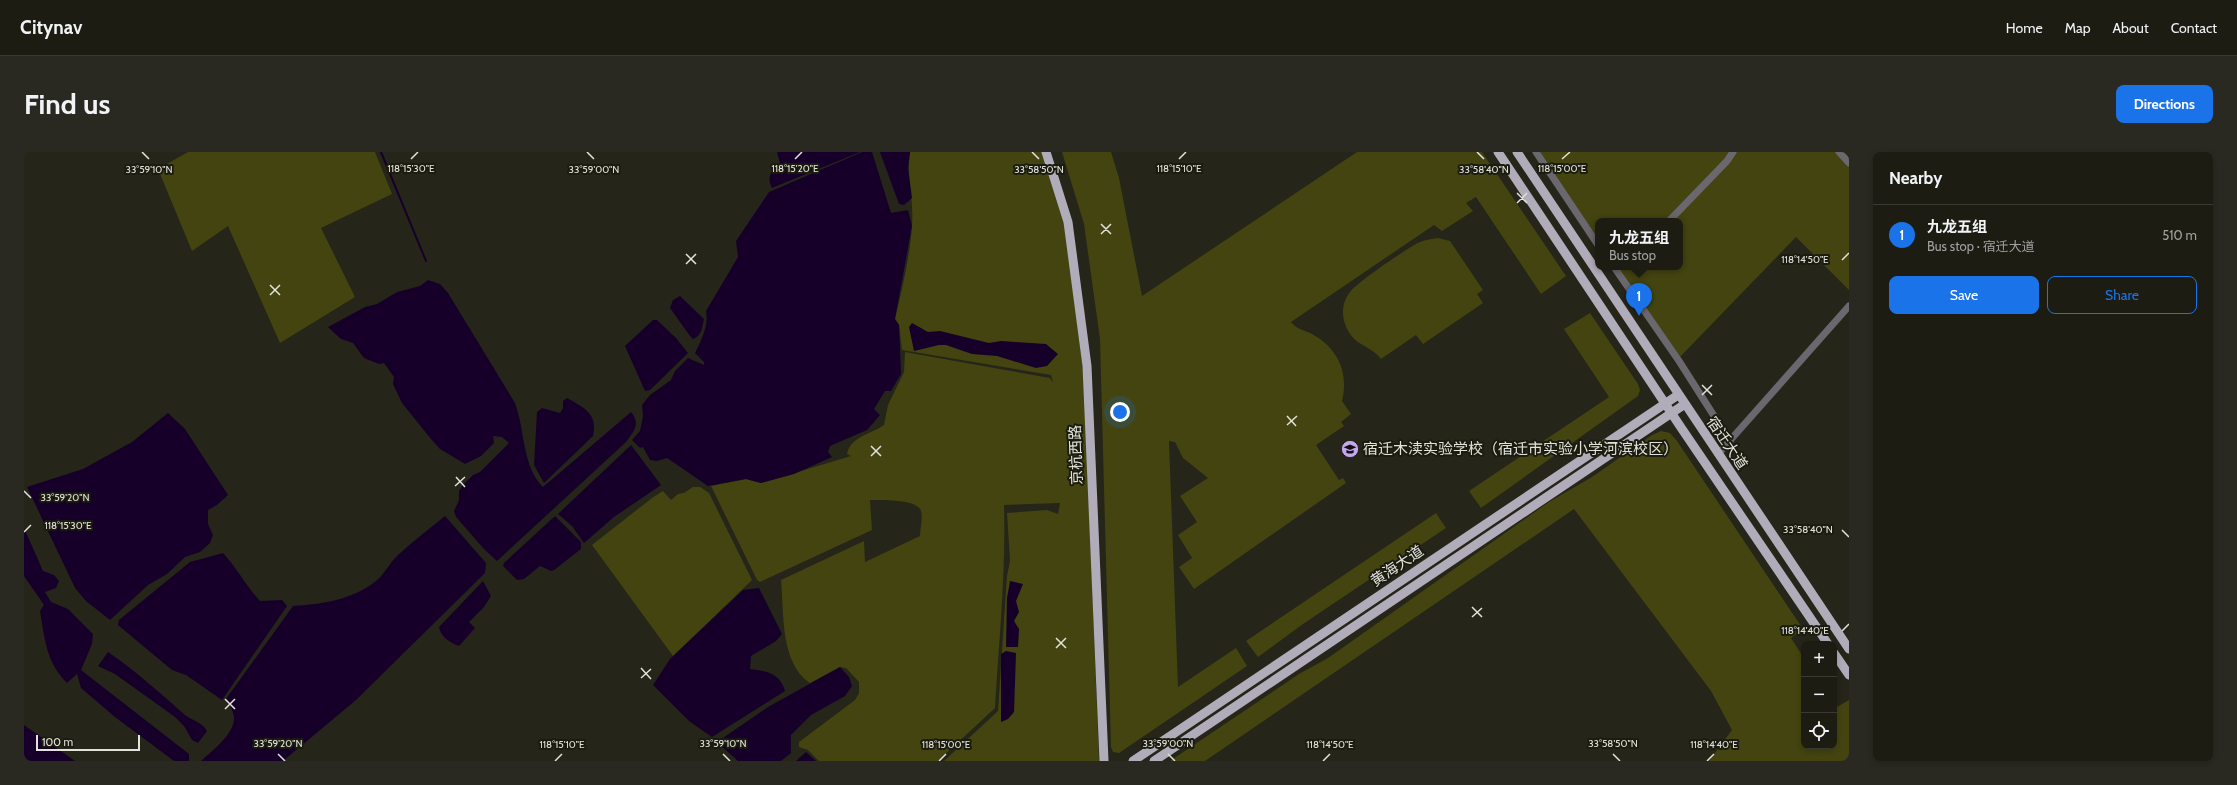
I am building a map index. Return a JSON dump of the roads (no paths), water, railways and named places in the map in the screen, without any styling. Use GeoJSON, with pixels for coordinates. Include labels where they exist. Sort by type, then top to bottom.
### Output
{"type":"FeatureCollection","features":[{"type":"Feature","properties":{"kind":"main road","name":"京杭西路"},"geometry":{"type":"LineString","coordinates":[[1046,152],[1068,222],[1087,366],[1104,761]]}},
{"type":"Feature","properties":{"kind":"main road","name":"宿迁大道"},"geometry":{"type":"LineString","coordinates":[[1498,152],[1671,413],[1826,641]]}},
{"type":"Feature","properties":{"kind":"main road","name":"宿迁大道"},"geometry":{"type":"LineString","coordinates":[[1517,152],[1595,270]]}},
{"type":"Feature","properties":{"kind":"main road","name":"宿迁大道"},"geometry":{"type":"LineString","coordinates":[[1595,270],[1849,649]]}},
{"type":"Feature","properties":{"kind":"main road","name":"黄海大道"},"geometry":{"type":"LineString","coordinates":[[1133,761],[1678,395]]}},
{"type":"Feature","properties":{"kind":"main road","name":"黄海大道"},"geometry":{"type":"LineString","coordinates":[[1154,761],[1685,404]]}},
{"type":"Feature","properties":{"kind":"main road"},"geometry":{"type":"LineString","coordinates":[[1837,658],[1849,676]]}},
{"type":"Feature","properties":{"kind":"street"},"geometry":{"type":"LineString","coordinates":[[1536,152],[1595,240]]}},
{"type":"Feature","properties":{"kind":"street"},"geometry":{"type":"LineString","coordinates":[[1672,218],[1727,161],[1733,152]]}},
{"type":"Feature","properties":{"kind":"street"},"geometry":{"type":"LineString","coordinates":[[1839,152],[1849,163]]}},
{"type":"Feature","properties":{"kind":"street"},"geometry":{"type":"LineString","coordinates":[[1619,270],[1730,441]]}},
{"type":"Feature","properties":{"kind":"street"},"geometry":{"type":"LineString","coordinates":[[1718,454],[1849,306]]}},
{"type":"Feature","properties":{"kind":"waterway"},"geometry":{"type":"LineString","coordinates":[[381,152],[426,261]]}},
{"type":"Feature","properties":{"kind":"place","name":"九龙五组"},"geometry":{"type":"Point","coordinates":[1639,316]}},
{"type":"Feature","properties":{"kind":"place","name":"宿迁木渎实验学校（宿迁市实验小学河滨校区）"},"geometry":{"type":"Point","coordinates":[1350,449]}}]}
